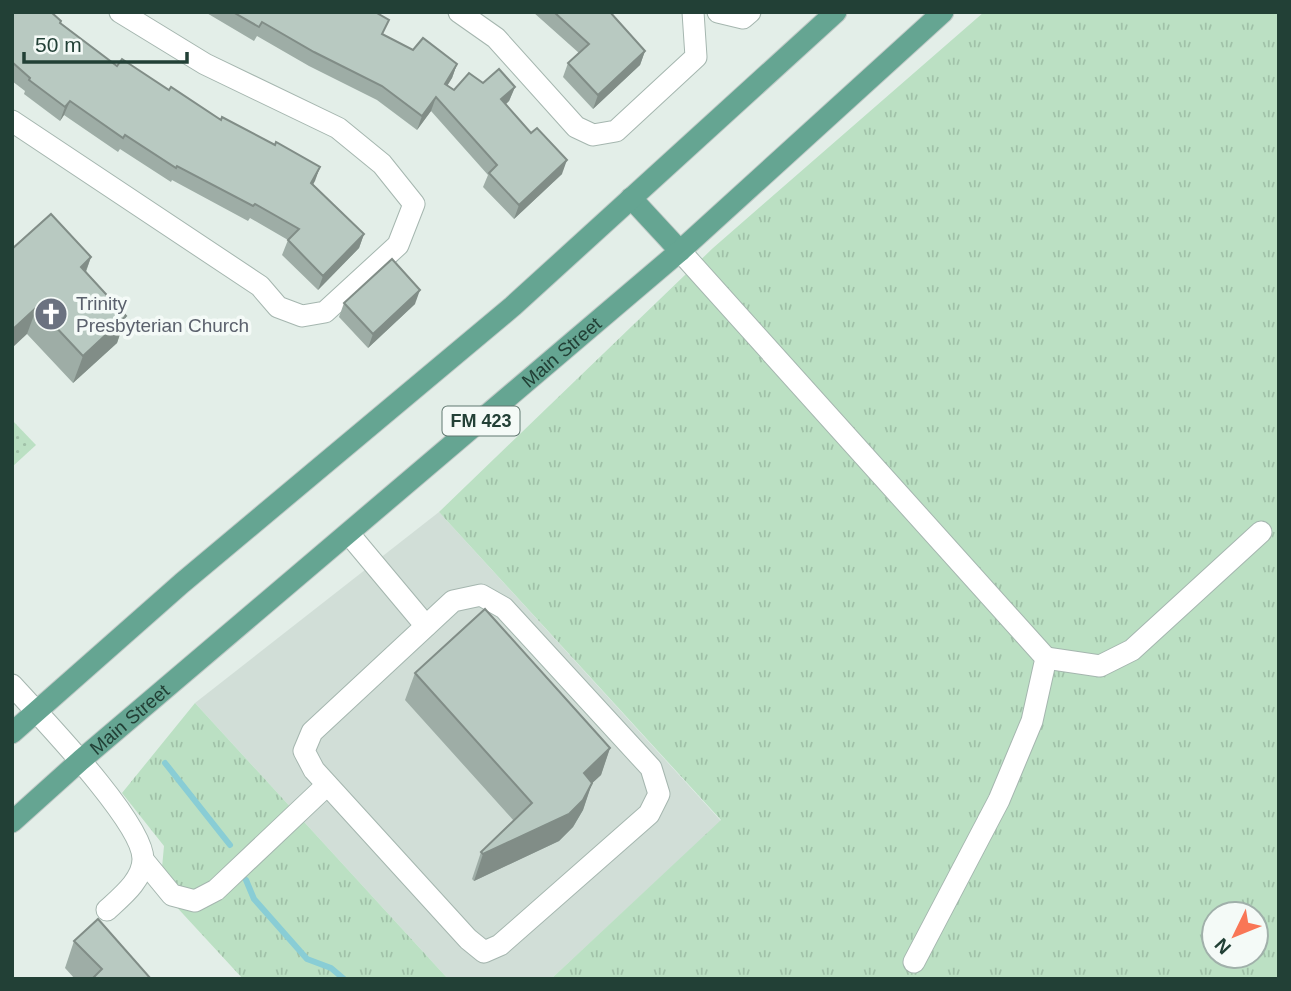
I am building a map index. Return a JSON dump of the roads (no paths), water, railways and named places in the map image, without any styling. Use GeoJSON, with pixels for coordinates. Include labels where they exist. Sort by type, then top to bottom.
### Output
{"type":"FeatureCollection","features":[{"type":"Feature","properties":{"kind":"main road"},"geometry":{"type":"LineString","coordinates":[[12,733],[182,583],[513,306],[836,12]]}},
{"type":"Feature","properties":{"kind":"main road","name":"Main Street"},"geometry":{"type":"LineString","coordinates":[[12,822],[81,760],[680,251],[943,12]]}},
{"type":"Feature","properties":{"kind":"main road"},"geometry":{"type":"LineString","coordinates":[[631,198],[680,251]]}},
{"type":"Feature","properties":{"kind":"street"},"geometry":{"type":"LineString","coordinates":[[12,121],[260,286],[278,307],[302,316],[325,312],[398,246],[414,204],[382,164],[338,128],[205,64],[120,12]]}},
{"type":"Feature","properties":{"kind":"street"},"geometry":{"type":"LineString","coordinates":[[459,12],[496,38],[576,127],[593,135],[616,131],[696,57],[693,12]]}},
{"type":"Feature","properties":{"kind":"street"},"geometry":{"type":"LineString","coordinates":[[718,12],[743,18],[750,12]]}},
{"type":"Feature","properties":{"kind":"street"},"geometry":{"type":"LineString","coordinates":[[680,251],[1046,658],[1100,666],[1132,650],[1261,532]]}},
{"type":"Feature","properties":{"kind":"street"},"geometry":{"type":"LineString","coordinates":[[349,534],[426,626]]}},
{"type":"Feature","properties":{"kind":"street"},"geometry":{"type":"LineString","coordinates":[[481,595],[504,608],[650,768],[659,794],[649,814],[500,945],[484,952],[468,939],[327,785],[314,770],[304,751],[312,732],[453,601],[481,595]]}},
{"type":"Feature","properties":{"kind":"street"},"geometry":{"type":"LineString","coordinates":[[914,962],[999,800],[1032,721],[1046,658]]}},
{"type":"Feature","properties":{"kind":"street"},"geometry":{"type":"LineString","coordinates":[[12,685],[81,760],[139,839],[144,861],[172,895],[195,901],[216,890],[327,785]]}},
{"type":"Feature","properties":{"kind":"street"},"geometry":{"type":"LineString","coordinates":[[107,910],[134,883],[144,861]]}},
{"type":"Feature","properties":{"kind":"waterway"},"geometry":{"type":"LineString","coordinates":[[165,763],[230,845]]}},
{"type":"Feature","properties":{"kind":"waterway"},"geometry":{"type":"LineString","coordinates":[[246,880],[254,899],[307,959],[331,968],[344,979]]}},
{"type":"Feature","properties":{"kind":"place","name":"Trinity Presbyterian Church"},"geometry":{"type":"Point","coordinates":[51,314]}}]}
